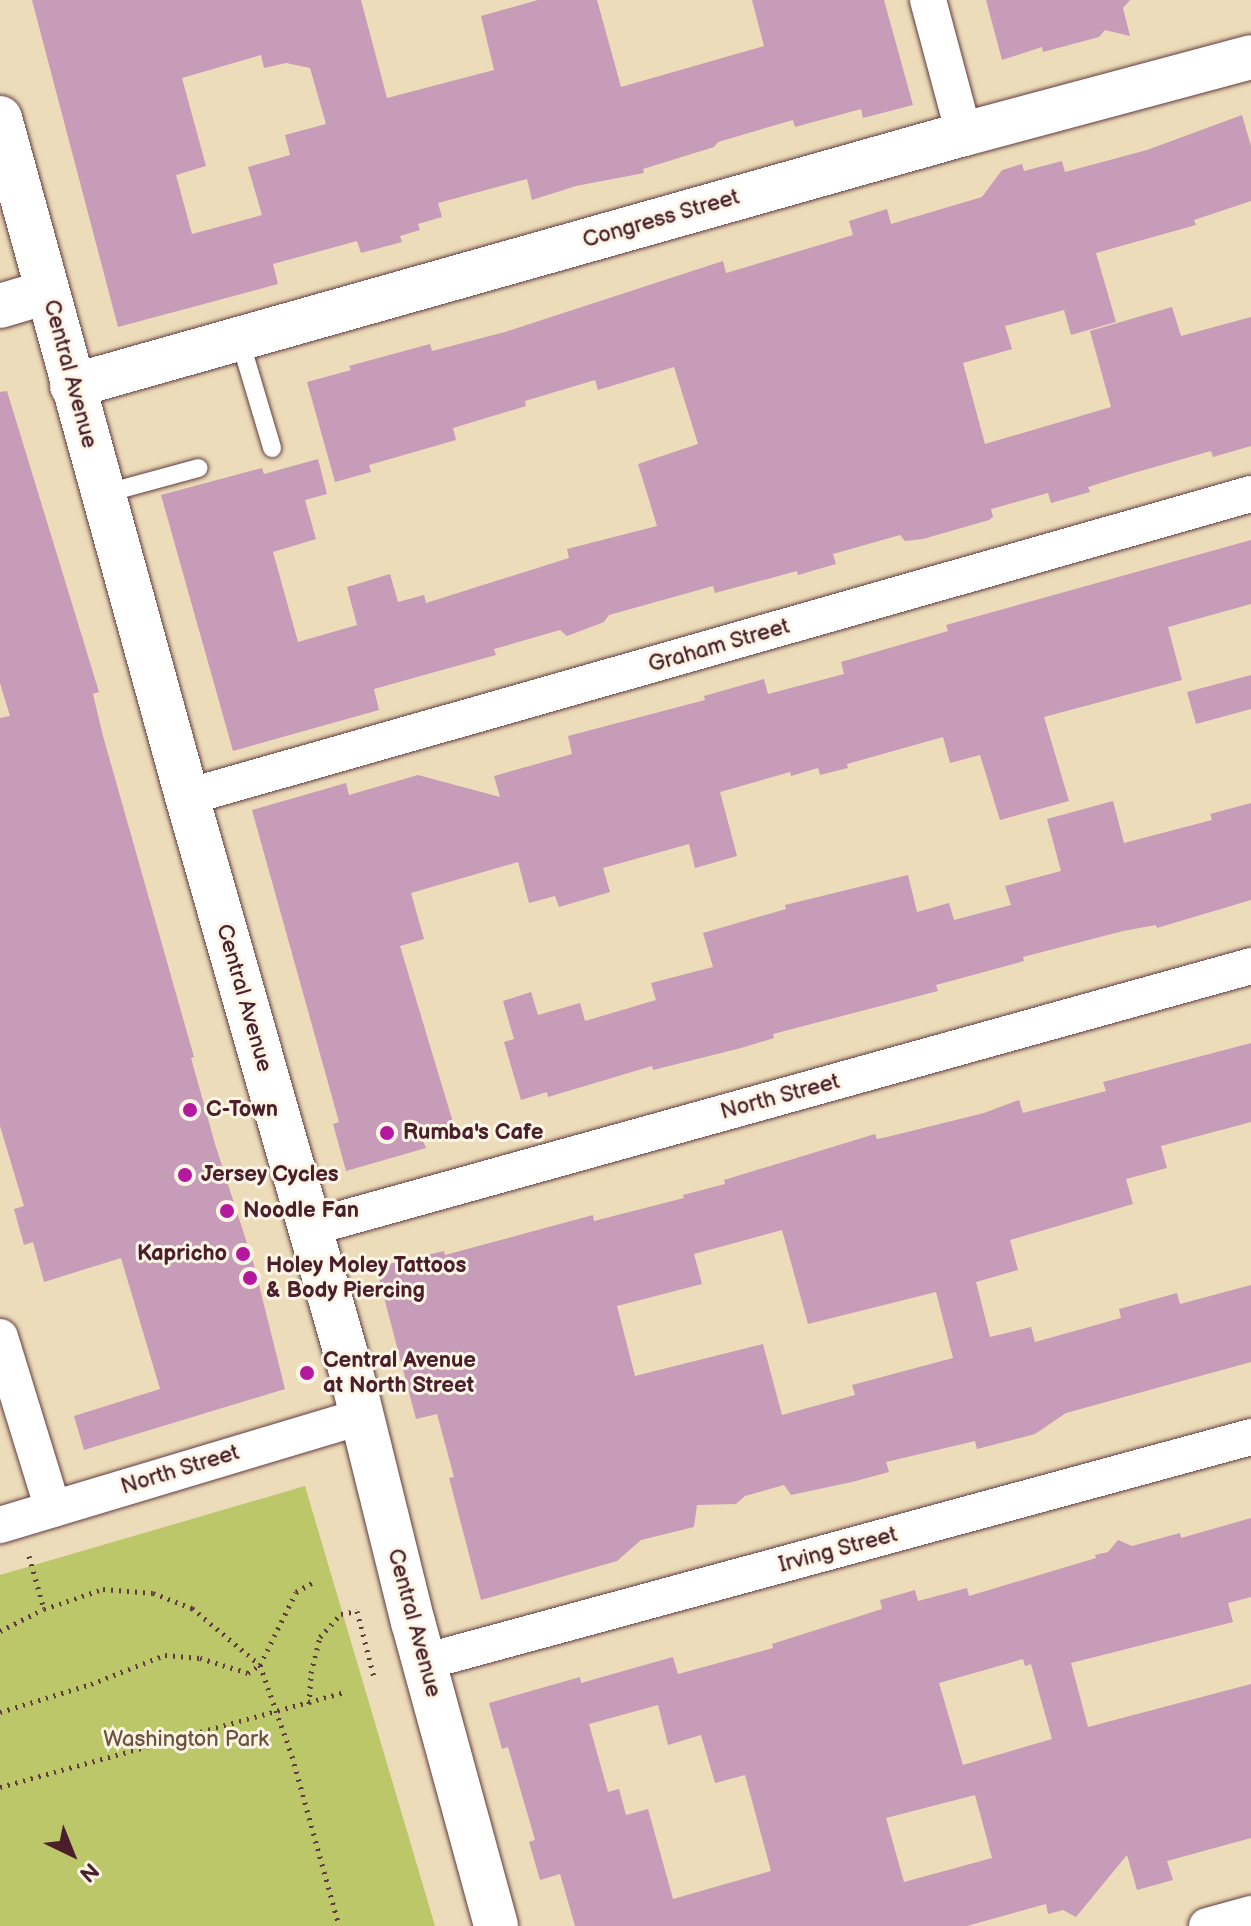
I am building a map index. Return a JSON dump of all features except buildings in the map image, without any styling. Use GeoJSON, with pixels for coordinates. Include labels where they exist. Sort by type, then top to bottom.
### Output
{"type":"FeatureCollection","features":[{"type":"Feature","properties":{"kind":"main road","name":"Congress Street"},"geometry":{"type":"LineString","coordinates":[[72,386],[964,134],[1251,57]]}},
{"type":"Feature","properties":{"kind":"main road","name":"Central Avenue"},"geometry":{"type":"LineString","coordinates":[[0,118],[361,1417],[496,1926]]}},
{"type":"Feature","properties":{"kind":"main road"},"geometry":{"type":"LineString","coordinates":[[0,306],[47,292]]}},
{"type":"Feature","properties":{"kind":"street"},"geometry":{"type":"LineString","coordinates":[[928,0],[964,134]]}},
{"type":"Feature","properties":{"kind":"street","name":"Graham Street"},"geometry":{"type":"LineString","coordinates":[[187,797],[1251,494]]}},
{"type":"Feature","properties":{"kind":"street","name":"North Street"},"geometry":{"type":"LineString","coordinates":[[309,1228],[1251,966]]}},
{"type":"Feature","properties":{"kind":"street"},"geometry":{"type":"LineString","coordinates":[[0,1337],[53,1509]]}},
{"type":"Feature","properties":{"kind":"street","name":"North Street"},"geometry":{"type":"LineString","coordinates":[[0,1525],[361,1417]]}},
{"type":"Feature","properties":{"kind":"street","name":"Irving Street"},"geometry":{"type":"LineString","coordinates":[[424,1662],[1251,1437]]}},
{"type":"Feature","properties":{"kind":"street"},"geometry":{"type":"LineString","coordinates":[[1207,1926],[1251,1914]]}},
{"type":"Feature","properties":{"kind":"lane"},"geometry":{"type":"LineString","coordinates":[[239,337],[272,448]]}},
{"type":"Feature","properties":{"kind":"lane"},"geometry":{"type":"LineString","coordinates":[[103,494],[199,468]]}},
{"type":"Feature","properties":{"kind":"path"},"geometry":{"type":"LineString","coordinates":[[29,1554],[44,1609]]}},
{"type":"Feature","properties":{"kind":"path"},"geometry":{"type":"LineString","coordinates":[[0,1712],[91,1684],[165,1655],[200,1658],[248,1673],[260,1665],[296,1592],[315,1581]]}},
{"type":"Feature","properties":{"kind":"path"},"geometry":{"type":"LineString","coordinates":[[0,1631],[44,1609],[103,1589],[153,1593],[192,1608],[260,1665],[292,1756],[339,1926]]}},
{"type":"Feature","properties":{"kind":"path"},"geometry":{"type":"LineString","coordinates":[[309,1704],[311,1673],[320,1637],[341,1614],[357,1611],[375,1681]]}},
{"type":"Feature","properties":{"kind":"path"},"geometry":{"type":"LineString","coordinates":[[0,1787],[346,1692]]}},
{"type":"Feature","properties":{"kind":"green space","name":"Washington Park"},"geometry":{"type":"Polygon","coordinates":[[[305,1486],[435,1926],[0,1926],[0,1575],[305,1486]]]}},
{"type":"Feature","properties":{"kind":"place","name":"C-Town"},"geometry":{"type":"Point","coordinates":[190,1110]}},
{"type":"Feature","properties":{"kind":"place","name":"Rumba's Cafe"},"geometry":{"type":"Point","coordinates":[387,1133]}},
{"type":"Feature","properties":{"kind":"place","name":"Jersey Cycles"},"geometry":{"type":"Point","coordinates":[185,1175]}},
{"type":"Feature","properties":{"kind":"place","name":"Noodle Fan"},"geometry":{"type":"Point","coordinates":[227,1211]}},
{"type":"Feature","properties":{"kind":"place","name":"Kapricho"},"geometry":{"type":"Point","coordinates":[243,1254]}},
{"type":"Feature","properties":{"kind":"place","name":"Holey Moley Tattoos & Body Piercing"},"geometry":{"type":"Point","coordinates":[250,1278]}},
{"type":"Feature","properties":{"kind":"place","name":"Central Avenue at North Street"},"geometry":{"type":"Point","coordinates":[307,1373]}}]}
